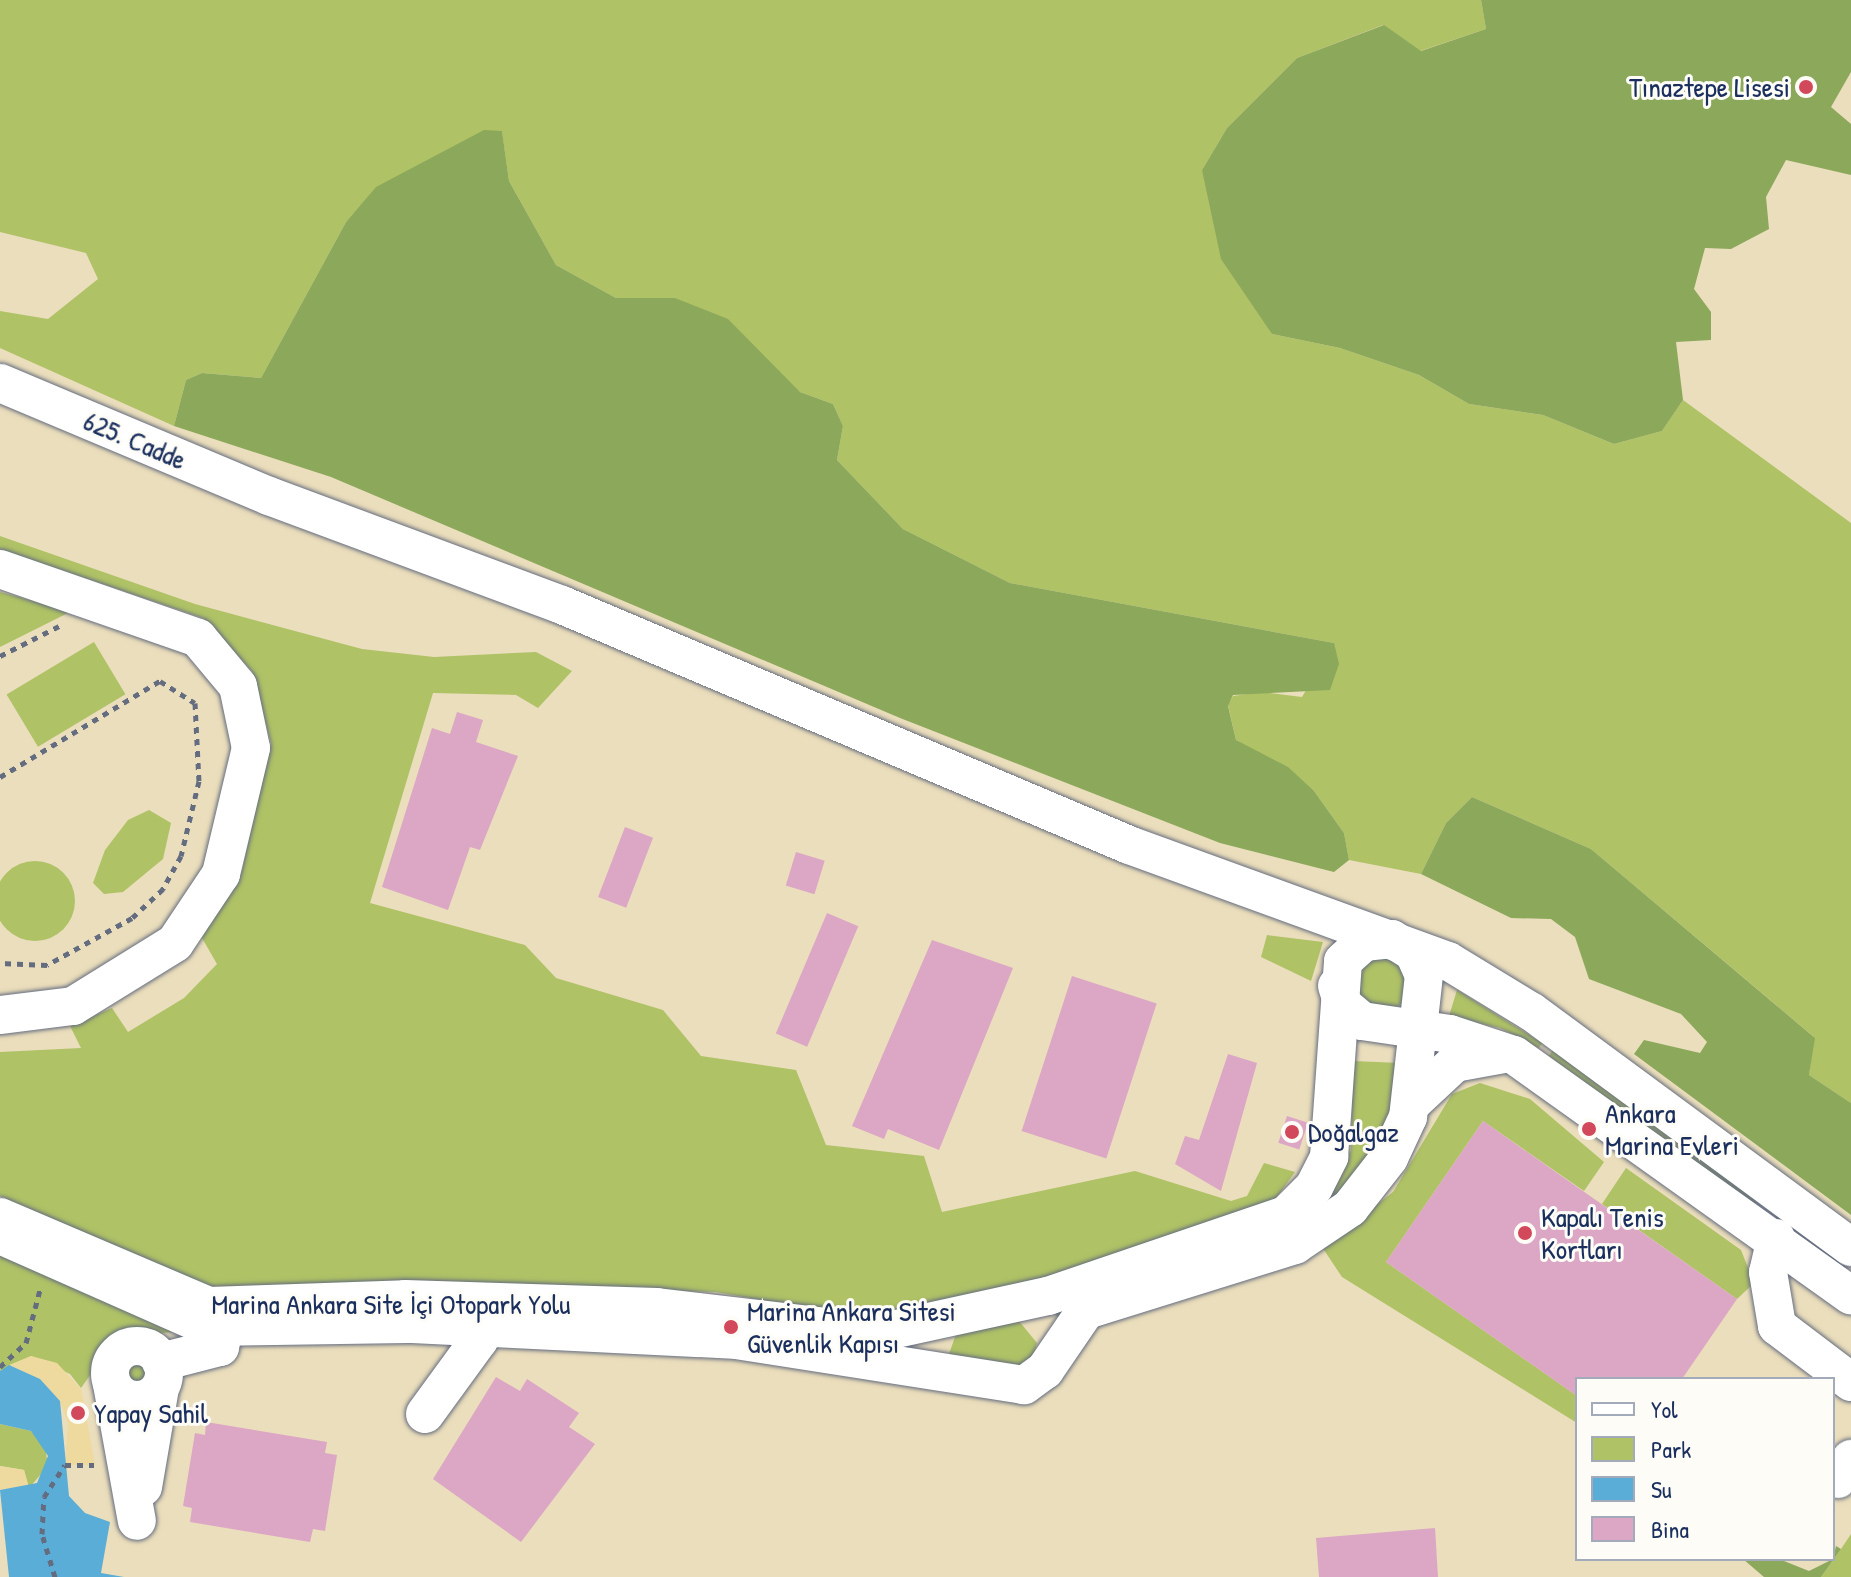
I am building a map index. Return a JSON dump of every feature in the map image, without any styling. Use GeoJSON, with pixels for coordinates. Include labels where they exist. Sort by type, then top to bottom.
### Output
{"type":"FeatureCollection","features":[{"type":"Feature","properties":{"kind":"street","name":"625. Cadde"},"geometry":{"type":"LineString","coordinates":[[0,383],[269,496],[562,605],[1154,855],[1392,939],[1498,989],[1851,1247]]}},
{"type":"Feature","properties":{"kind":"street"},"geometry":{"type":"LineString","coordinates":[[0,569],[198,638],[227,667],[250,725],[244,798],[221,874],[175,943],[73,1006],[0,1015]]}},
{"type":"Feature","properties":{"kind":"street"},"geometry":{"type":"LineString","coordinates":[[1316,911],[1333,931],[1343,1005],[1362,1021],[1421,1029],[1514,1055],[1776,1238],[1851,1295]]}},
{"type":"Feature","properties":{"kind":"street"},"geometry":{"type":"LineString","coordinates":[[425,1414],[483,1314],[738,1340],[954,1378],[1024,1385],[1054,1354],[1086,1310],[1295,1245],[1333,1222],[1379,1173],[1413,1102],[1421,1029],[1421,964],[1392,939],[1357,945],[1338,980],[1329,1157],[1299,1204],[1240,1237],[1013,1304],[951,1319],[937,1349],[954,1378]]}},
{"type":"Feature","properties":{"kind":"street"},"geometry":{"type":"LineString","coordinates":[[1413,1102],[1455,1063],[1514,1055]]}},
{"type":"Feature","properties":{"kind":"street","name":"Marina Ankara Site İçi Otopark Yolu"},"geometry":{"type":"LineString","coordinates":[[0,1217],[227,1318],[483,1314],[657,1307],[860,1333],[951,1319]]}},
{"type":"Feature","properties":{"kind":"street"},"geometry":{"type":"LineString","coordinates":[[0,1235],[194,1323],[227,1318]]}},
{"type":"Feature","properties":{"kind":"street"},"geometry":{"type":"LineString","coordinates":[[1776,1238],[1768,1272],[1777,1326],[1851,1382]]}},
{"type":"Feature","properties":{"kind":"street"},"geometry":{"type":"LineString","coordinates":[[1013,1304],[1047,1327],[1054,1354]]}},
{"type":"Feature","properties":{"kind":"street"},"geometry":{"type":"LineString","coordinates":[[161,1375],[212,1352],[227,1318]]}},
{"type":"Feature","properties":{"kind":"street"},"geometry":{"type":"LineString","coordinates":[[130,1347],[148,1349],[161,1375],[137,1521],[112,1384],[114,1357],[130,1347]]}},
{"type":"Feature","properties":{"kind":"path"},"geometry":{"type":"LineString","coordinates":[[0,656],[110,605]]}},
{"type":"Feature","properties":{"kind":"path"},"geometry":{"type":"LineString","coordinates":[[0,777],[160,681],[195,703],[199,781],[181,856],[163,889],[132,918],[47,965],[0,963]]}},
{"type":"Feature","properties":{"kind":"path"},"geometry":{"type":"LineString","coordinates":[[0,1367],[26,1343],[42,1285],[85,1274]]}},
{"type":"Feature","properties":{"kind":"path"},"geometry":{"type":"LineString","coordinates":[[55,1577],[42,1534],[49,1483],[76,1462],[106,1472]]}},
{"type":"Feature","properties":{"kind":"green space"},"geometry":{"type":"Polygon","coordinates":[[[0,0],[1481,0],[1486,29],[1420,51],[1383,25],[1297,58],[1227,128],[1202,170],[1272,334],[1340,348],[1419,375],[1469,404],[1543,415],[1614,444],[1662,431],[1683,400],[1851,523],[1851,1103],[1809,1075],[1814,1037],[1591,849],[1472,797],[1446,823],[1421,874],[1349,860],[1344,833],[1314,791],[1236,740],[1228,705],[1233,696],[1261,692],[1302,697],[1334,643],[1010,583],[903,529],[837,460],[843,426],[833,404],[800,392],[675,298],[616,298],[556,265],[509,181],[502,132],[376,188],[346,222],[261,378],[202,373],[186,380],[174,426],[0,348],[0,311],[48,319],[98,279],[86,253],[0,232],[0,0]]]}},
{"type":"Feature","properties":{"kind":"green space"},"geometry":{"type":"Polygon","coordinates":[[[1481,0],[1851,0],[1851,72],[1831,107],[1851,124],[1851,175],[1786,160],[1766,197],[1769,229],[1731,249],[1705,248],[1694,289],[1711,312],[1711,340],[1676,342],[1683,400],[1662,431],[1614,444],[1543,415],[1469,404],[1419,375],[1340,348],[1272,334],[1221,259],[1202,170],[1227,128],[1297,58],[1384,25],[1421,51],[1486,29],[1481,0]]]}},
{"type":"Feature","properties":{"kind":"green space"},"geometry":{"type":"Polygon","coordinates":[[[484,130],[502,131],[509,181],[556,265],[616,298],[675,298],[728,319],[800,392],[833,404],[843,426],[837,460],[903,529],[1010,583],[1334,643],[1339,664],[1330,690],[1233,695],[1228,706],[1236,740],[1288,767],[1314,791],[1344,833],[1349,860],[1334,872],[1220,843],[900,718],[331,477],[174,426],[186,380],[202,373],[261,378],[346,222],[376,187],[484,130]]]}},
{"type":"Feature","properties":{"kind":"green space"},"geometry":{"type":"Polygon","coordinates":[[[0,536],[195,604],[362,649],[434,657],[536,652],[572,671],[538,708],[516,695],[433,693],[370,903],[525,945],[556,978],[663,1010],[701,1056],[796,1070],[826,1145],[924,1156],[942,1212],[1135,1171],[1231,1201],[1247,1196],[1264,1163],[1295,1172],[1271,1205],[1045,1280],[870,1319],[716,1292],[384,1283],[207,1293],[0,1196],[0,1052],[81,1048],[70,1026],[112,1008],[128,1032],[184,998],[217,964],[202,938],[242,870],[271,743],[252,671],[203,618],[0,549],[0,536]]]}},
{"type":"Feature","properties":{"kind":"green space"},"geometry":{"type":"Polygon","coordinates":[[[0,592],[59,608],[68,613],[0,647],[0,592]]]}},
{"type":"Feature","properties":{"kind":"green space"},"geometry":{"type":"Polygon","coordinates":[[[94,642],[125,694],[38,747],[7,695],[94,642]]]}},
{"type":"Feature","properties":{"kind":"green space"},"geometry":{"type":"Polygon","coordinates":[[[1472,797],[1591,849],[1815,1038],[1809,1075],[1851,1103],[1851,1215],[1634,1054],[1644,1040],[1700,1053],[1707,1042],[1681,1014],[1589,979],[1575,937],[1551,919],[1511,918],[1421,874],[1446,823],[1472,797]]]}},
{"type":"Feature","properties":{"kind":"green space"},"geometry":{"type":"Polygon","coordinates":[[[149,810],[171,823],[163,859],[123,892],[104,894],[93,883],[105,850],[128,820],[149,810]]]}},
{"type":"Feature","properties":{"kind":"green space"},"geometry":{"type":"Polygon","coordinates":[[[35,861],[50,864],[68,879],[74,893],[72,916],[63,929],[50,938],[35,941],[20,938],[7,929],[-1,918],[-1,884],[7,873],[20,864],[35,861]]]}},
{"type":"Feature","properties":{"kind":"green space"},"geometry":{"type":"Polygon","coordinates":[[[1267,935],[1323,942],[1311,981],[1261,957],[1267,935]]]}},
{"type":"Feature","properties":{"kind":"green space"},"geometry":{"type":"Polygon","coordinates":[[[1368,958],[1406,959],[1405,1001],[1395,1008],[1371,1011],[1354,992],[1368,958]]]}},
{"type":"Feature","properties":{"kind":"green space"},"geometry":{"type":"Polygon","coordinates":[[[1457,990],[1542,1043],[1539,1048],[1500,1028],[1449,1016],[1457,990]]]}},
{"type":"Feature","properties":{"kind":"green space"},"geometry":{"type":"Polygon","coordinates":[[[1553,1050],[1758,1199],[1754,1205],[1549,1056],[1553,1050]]]}},
{"type":"Feature","properties":{"kind":"green space"},"geometry":{"type":"Polygon","coordinates":[[[1353,1061],[1400,1063],[1388,1130],[1344,1195],[1058,1317],[1047,1307],[1333,1192],[1351,1150],[1353,1061]]]}},
{"type":"Feature","properties":{"kind":"green space"},"geometry":{"type":"Polygon","coordinates":[[[1480,1083],[1530,1099],[1604,1162],[1584,1191],[1483,1121],[1386,1262],[1575,1395],[1575,1422],[1342,1277],[1322,1247],[1393,1192],[1452,1094],[1480,1083]]]}},
{"type":"Feature","properties":{"kind":"green space"},"geometry":{"type":"Polygon","coordinates":[[[1626,1168],[1741,1250],[1754,1283],[1737,1299],[1602,1204],[1626,1168]]]}},
{"type":"Feature","properties":{"kind":"green space"},"geometry":{"type":"Polygon","coordinates":[[[0,1248],[184,1331],[117,1337],[81,1388],[70,1374],[31,1356],[0,1371],[0,1248]]]}},
{"type":"Feature","properties":{"kind":"green space"},"geometry":{"type":"Polygon","coordinates":[[[1019,1321],[1037,1343],[1030,1368],[955,1361],[949,1354],[956,1334],[1019,1321]]]}},
{"type":"Feature","properties":{"kind":"green space"},"geometry":{"type":"Polygon","coordinates":[[[136,1358],[146,1362],[150,1372],[146,1382],[136,1386],[126,1382],[122,1372],[126,1362],[136,1358]]]}},
{"type":"Feature","properties":{"kind":"green space"},"geometry":{"type":"Polygon","coordinates":[[[0,1424],[31,1431],[45,1446],[48,1466],[29,1488],[24,1470],[0,1466],[0,1424]]]}},
{"type":"Feature","properties":{"kind":"green space"},"geometry":{"type":"Polygon","coordinates":[[[1851,1534],[1851,1577],[1821,1577],[1835,1561],[1851,1534]]]}},
{"type":"Feature","properties":{"kind":"green space"},"geometry":{"type":"Polygon","coordinates":[[[1745,1561],[1784,1561],[1809,1571],[1832,1561],[1821,1577],[1764,1577],[1745,1561]]]}},
{"type":"Feature","properties":{"kind":"sand","name":"Yapay Sahil"},"geometry":{"type":"Polygon","coordinates":[[[31,1356],[57,1363],[81,1389],[95,1465],[65,1465],[68,1423],[60,1401],[40,1379],[9,1365],[31,1356]]]}},
{"type":"Feature","properties":{"kind":"sand"},"geometry":{"type":"Polygon","coordinates":[[[0,1466],[24,1470],[29,1488],[0,1490],[0,1466]]]}},
{"type":"Feature","properties":{"kind":"water"},"geometry":{"type":"Polygon","coordinates":[[[9,1365],[40,1379],[60,1401],[69,1496],[85,1513],[110,1522],[101,1573],[124,1577],[9,1577],[0,1490],[37,1483],[48,1456],[31,1431],[0,1424],[0,1371],[9,1365]]]}},
{"type":"Feature","properties":{"kind":"building"},"geometry":{"type":"Polygon","coordinates":[[[457,712],[483,720],[476,742],[518,756],[480,850],[470,847],[448,910],[382,887],[432,728],[450,734],[457,712]]]}},
{"type":"Feature","properties":{"kind":"building"},"geometry":{"type":"Polygon","coordinates":[[[625,827],[653,838],[626,908],[598,897],[625,827]]]}},
{"type":"Feature","properties":{"kind":"building"},"geometry":{"type":"Polygon","coordinates":[[[796,852],[825,861],[814,894],[786,885],[796,852]]]}},
{"type":"Feature","properties":{"kind":"building"},"geometry":{"type":"Polygon","coordinates":[[[827,913],[858,926],[807,1047],[776,1034],[827,913]]]}},
{"type":"Feature","properties":{"kind":"building"},"geometry":{"type":"Polygon","coordinates":[[[932,940],[1013,968],[939,1150],[888,1129],[884,1139],[852,1126],[932,940]]]}},
{"type":"Feature","properties":{"kind":"building"},"geometry":{"type":"Polygon","coordinates":[[[1072,976],[1157,1004],[1106,1159],[1022,1131],[1072,976]]]}},
{"type":"Feature","properties":{"kind":"building"},"geometry":{"type":"Polygon","coordinates":[[[1228,1054],[1257,1063],[1221,1191],[1175,1164],[1185,1136],[1199,1140],[1228,1054]]]}},
{"type":"Feature","properties":{"kind":"building","name":"Doğalgaz"},"geometry":{"type":"Polygon","coordinates":[[[1287,1116],[1308,1123],[1299,1149],[1278,1143],[1287,1116]]]}},
{"type":"Feature","properties":{"kind":"building","name":"Kapalı Tenis Kortları"},"geometry":{"type":"Polygon","coordinates":[[[1483,1121],[1737,1299],[1683,1377],[1575,1377],[1575,1395],[1386,1262],[1483,1121]]]}},
{"type":"Feature","properties":{"kind":"building"},"geometry":{"type":"Polygon","coordinates":[[[496,1377],[520,1391],[527,1379],[579,1413],[569,1427],[595,1444],[521,1542],[433,1479],[496,1377]]]}},
{"type":"Feature","properties":{"kind":"building"},"geometry":{"type":"Polygon","coordinates":[[[206,1422],[327,1442],[325,1453],[337,1455],[325,1531],[313,1529],[310,1542],[190,1522],[192,1508],[183,1506],[195,1433],[205,1435],[206,1422]]]}},
{"type":"Feature","properties":{"kind":"building"},"geometry":{"type":"Polygon","coordinates":[[[1435,1528],[1438,1577],[1319,1577],[1316,1538],[1435,1528]]]}},
{"type":"Feature","properties":{"kind":"place","name":"Tınaztepe Lisesi"},"geometry":{"type":"Point","coordinates":[1806,87]}},
{"type":"Feature","properties":{"kind":"place","name":"Ankara Marina Evleri"},"geometry":{"type":"Point","coordinates":[1589,1129]}},
{"type":"Feature","properties":{"kind":"place","name":"Doğalgaz"},"geometry":{"type":"Point","coordinates":[1292,1132]}},
{"type":"Feature","properties":{"kind":"place","name":"Kapalı Tenis Kortları"},"geometry":{"type":"Point","coordinates":[1525,1233]}},
{"type":"Feature","properties":{"kind":"place","name":"Marina Ankara Sitesi Güvenlik Kapısı"},"geometry":{"type":"Point","coordinates":[731,1327]}},
{"type":"Feature","properties":{"kind":"place","name":"Yapay Sahil"},"geometry":{"type":"Point","coordinates":[78,1413]}}]}
